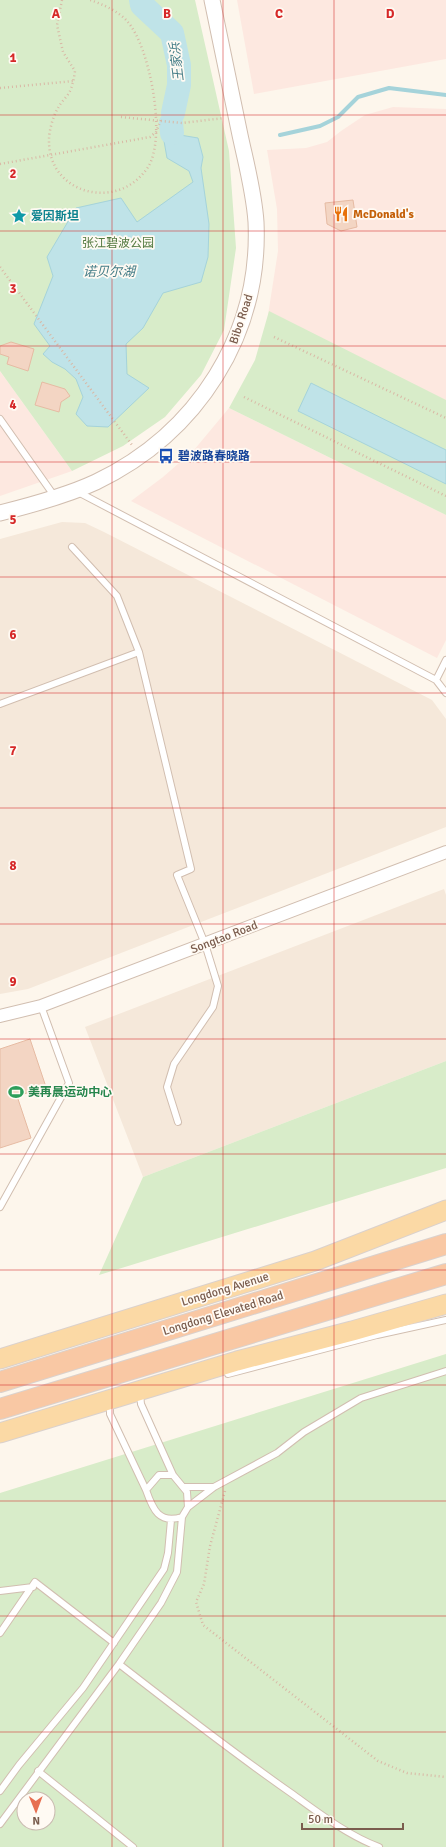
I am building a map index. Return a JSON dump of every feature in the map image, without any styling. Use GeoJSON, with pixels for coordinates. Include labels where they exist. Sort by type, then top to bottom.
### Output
{"type":"FeatureCollection","features":[{"type":"Feature","properties":{"kind":"highway","name":"Longdong Elevated Road"},"geometry":{"type":"LineString","coordinates":[[0,1382],[446,1244]]}},
{"type":"Feature","properties":{"kind":"highway"},"geometry":{"type":"LineString","coordinates":[[0,1409],[446,1274]]}},
{"type":"Feature","properties":{"kind":"main road","name":"Longdong Avenue"},"geometry":{"type":"LineString","coordinates":[[0,1359],[316,1261],[446,1210]]}},
{"type":"Feature","properties":{"kind":"main road"},"geometry":{"type":"LineString","coordinates":[[0,1433],[237,1361],[352,1331],[446,1304]]}},
{"type":"Feature","properties":{"kind":"main road"},"geometry":{"type":"LineString","coordinates":[[352,1331],[446,1315]]}},
{"type":"Feature","properties":{"kind":"street","name":"Bibo Road"},"geometry":{"type":"LineString","coordinates":[[0,513],[55,497],[95,482],[140,457],[176,426],[194,407],[209,387],[234,344],[244,318],[251,289],[256,259],[256,221],[252,188],[212,0]]}},
{"type":"Feature","properties":{"kind":"street","name":"Songtao Road"},"geometry":{"type":"LineString","coordinates":[[0,1016],[41,1006],[446,852]]}},
{"type":"Feature","properties":{"kind":"lane"},"geometry":{"type":"LineString","coordinates":[[0,419],[55,497]]}},
{"type":"Feature","properties":{"kind":"lane"},"geometry":{"type":"LineString","coordinates":[[74,490],[436,680],[446,693]]}},
{"type":"Feature","properties":{"kind":"lane"},"geometry":{"type":"LineString","coordinates":[[72,547],[117,596],[139,652],[191,869],[177,875],[205,944],[218,986],[213,1007],[174,1064],[167,1087],[178,1122]]}},
{"type":"Feature","properties":{"kind":"lane"},"geometry":{"type":"LineString","coordinates":[[0,704],[139,652]]}},
{"type":"Feature","properties":{"kind":"lane"},"geometry":{"type":"LineString","coordinates":[[436,680],[446,660]]}},
{"type":"Feature","properties":{"kind":"lane"},"geometry":{"type":"LineString","coordinates":[[0,1207],[69,1083],[41,1006]]}},
{"type":"Feature","properties":{"kind":"lane"},"geometry":{"type":"LineString","coordinates":[[228,1374],[377,1335],[446,1320]]}},
{"type":"Feature","properties":{"kind":"lane"},"geometry":{"type":"LineString","coordinates":[[0,1824],[119,1664],[161,1603],[177,1572],[182,1516],[188,1506],[214,1487],[278,1454],[304,1432],[361,1398],[446,1371]]}},
{"type":"Feature","properties":{"kind":"lane"},"geometry":{"type":"LineString","coordinates":[[139,1391],[141,1404],[172,1475],[187,1492],[188,1506]]}},
{"type":"Feature","properties":{"kind":"lane"},"geometry":{"type":"LineString","coordinates":[[110,1399],[110,1414],[146,1490],[152,1507],[160,1515],[171,1520],[182,1516]]}},
{"type":"Feature","properties":{"kind":"lane"},"geometry":{"type":"LineString","coordinates":[[146,1490],[159,1475],[172,1475]]}},
{"type":"Feature","properties":{"kind":"lane"},"geometry":{"type":"LineString","coordinates":[[184,1487],[214,1487]]}},
{"type":"Feature","properties":{"kind":"lane"},"geometry":{"type":"LineString","coordinates":[[0,1791],[82,1688],[164,1570],[168,1553],[171,1520]]}},
{"type":"Feature","properties":{"kind":"lane"},"geometry":{"type":"LineString","coordinates":[[0,1633],[35,1582],[114,1643]]}},
{"type":"Feature","properties":{"kind":"lane"},"geometry":{"type":"LineString","coordinates":[[0,1591],[33,1587]]}},
{"type":"Feature","properties":{"kind":"lane"},"geometry":{"type":"LineString","coordinates":[[119,1664],[243,1759],[333,1823],[368,1843],[379,1847]]}},
{"type":"Feature","properties":{"kind":"lane"},"geometry":{"type":"LineString","coordinates":[[38,1771],[133,1847]]}},
{"type":"Feature","properties":{"kind":"path"},"geometry":{"type":"LineString","coordinates":[[62,0],[57,25],[63,52],[75,71],[74,81],[70,92],[57,109],[52,123],[49,140],[52,161],[62,176],[73,187],[88,193],[103,193],[120,190],[136,180],[148,168],[154,154],[156,119],[147,62],[143,48],[135,33],[126,20],[108,8],[90,0]]}},
{"type":"Feature","properties":{"kind":"path"},"geometry":{"type":"LineString","coordinates":[[0,88],[74,81]]}},
{"type":"Feature","properties":{"kind":"path"},"geometry":{"type":"LineString","coordinates":[[121,117],[182,122],[237,117]]}},
{"type":"Feature","properties":{"kind":"path"},"geometry":{"type":"LineString","coordinates":[[0,164],[150,137],[156,132],[161,120]]}},
{"type":"Feature","properties":{"kind":"path"},"geometry":{"type":"LineString","coordinates":[[0,268],[35,317],[118,424],[140,457]]}},
{"type":"Feature","properties":{"kind":"path"},"geometry":{"type":"LineString","coordinates":[[274,337],[446,418]]}},
{"type":"Feature","properties":{"kind":"path"},"geometry":{"type":"LineString","coordinates":[[244,397],[446,496]]}},
{"type":"Feature","properties":{"kind":"path"},"geometry":{"type":"LineString","coordinates":[[223,1482],[226,1491],[210,1546],[204,1584],[196,1602],[203,1625],[378,1761],[407,1774],[446,1778]]}},
{"type":"Feature","properties":{"kind":"shaded area"},"geometry":{"type":"Polygon","coordinates":[[[237,0],[446,0],[446,59],[254,94],[237,0]]]}},
{"type":"Feature","properties":{"kind":"shaded area"},"geometry":{"type":"Polygon","coordinates":[[[393,107],[446,109],[446,402],[268,315],[278,251],[277,209],[267,150],[306,148],[327,142],[365,115],[393,107]]]}},
{"type":"Feature","properties":{"kind":"shaded area"},"geometry":{"type":"Polygon","coordinates":[[[0,371],[72,471],[0,496],[0,371]]]}},
{"type":"Feature","properties":{"kind":"shaded area"},"geometry":{"type":"Polygon","coordinates":[[[229,408],[446,515],[446,640],[437,658],[131,501],[163,477],[194,450],[229,408]]]}},
{"type":"Feature","properties":{"kind":"shaded area"},"geometry":{"type":"Polygon","coordinates":[[[62,522],[85,523],[104,532],[432,700],[446,719],[446,827],[28,989],[0,994],[0,539],[62,522]]]}},
{"type":"Feature","properties":{"kind":"shaded area"},"geometry":{"type":"Polygon","coordinates":[[[444,889],[446,895],[446,1061],[143,1177],[85,1027],[444,889]]]}},
{"type":"Feature","properties":{"kind":"green space","name":"张江碧波公园"},"geometry":{"type":"Polygon","coordinates":[[[0,0],[195,0],[229,151],[236,248],[224,330],[201,375],[165,417],[123,446],[72,471],[0,371],[0,0]]]}},
{"type":"Feature","properties":{"kind":"green space"},"geometry":{"type":"Polygon","coordinates":[[[269,311],[446,400],[446,515],[229,408],[255,360],[269,311]]]}},
{"type":"Feature","properties":{"kind":"green space"},"geometry":{"type":"Polygon","coordinates":[[[446,1061],[446,1168],[99,1275],[143,1177],[446,1061]]]}},
{"type":"Feature","properties":{"kind":"green space"},"geometry":{"type":"Polygon","coordinates":[[[446,1354],[446,1847],[0,1847],[0,1493],[446,1354]]]}},
{"type":"Feature","properties":{"kind":"water","name":"诺贝尔湖"},"geometry":{"type":"Polygon","coordinates":[[[168,133],[198,138],[203,157],[201,168],[209,224],[208,257],[201,282],[163,293],[143,328],[126,344],[127,374],[149,388],[108,427],[87,426],[76,414],[83,397],[76,379],[65,369],[52,362],[43,354],[50,346],[34,324],[53,276],[47,257],[76,208],[121,198],[137,222],[193,182],[189,171],[167,158],[164,141],[168,133]]]}},
{"type":"Feature","properties":{"kind":"water"},"geometry":{"type":"Polygon","coordinates":[[[311,383],[446,450],[446,484],[298,411],[311,383]]]}},
{"type":"Feature","properties":{"kind":"building","name":"McDonald's"},"geometry":{"type":"Polygon","coordinates":[[[353,200],[357,227],[341,231],[327,224],[325,203],[353,200]]]}},
{"type":"Feature","properties":{"kind":"building"},"geometry":{"type":"Polygon","coordinates":[[[11,342],[34,349],[28,371],[7,364],[9,357],[0,354],[0,346],[11,342]]]}},
{"type":"Feature","properties":{"kind":"building"},"geometry":{"type":"Polygon","coordinates":[[[42,382],[65,389],[70,396],[61,402],[59,412],[35,405],[42,382]]]}},
{"type":"Feature","properties":{"kind":"building","name":"美再晨运动中心"},"geometry":{"type":"Polygon","coordinates":[[[30,1039],[46,1087],[17,1096],[31,1138],[0,1148],[0,1049],[30,1039]]]}},
{"type":"Feature","properties":{"kind":"waterway","name":"王家浜"},"geometry":{"type":"LineString","coordinates":[[141,0],[142,5],[172,33],[179,65],[179,85],[173,113]]}},
{"type":"Feature","properties":{"kind":"waterway"},"geometry":{"type":"LineString","coordinates":[[280,135],[320,126],[338,117],[358,97],[389,88],[446,95]]}},
{"type":"Feature","properties":{"kind":"waterway","name":"王家浜"},"geometry":{"type":"LineString","coordinates":[[171,123],[172,133]]}},
{"type":"Feature","properties":{"kind":"place","name":"McDonald's"},"geometry":{"type":"Point","coordinates":[341,214]}},
{"type":"Feature","properties":{"kind":"place","name":"爱因斯坦"},"geometry":{"type":"Point","coordinates":[19,216]}},
{"type":"Feature","properties":{"kind":"place","name":"碧波路春晓路"},"geometry":{"type":"Point","coordinates":[166,456]}},
{"type":"Feature","properties":{"kind":"place","name":"美再晨运动中心"},"geometry":{"type":"Point","coordinates":[16,1092]}}]}
